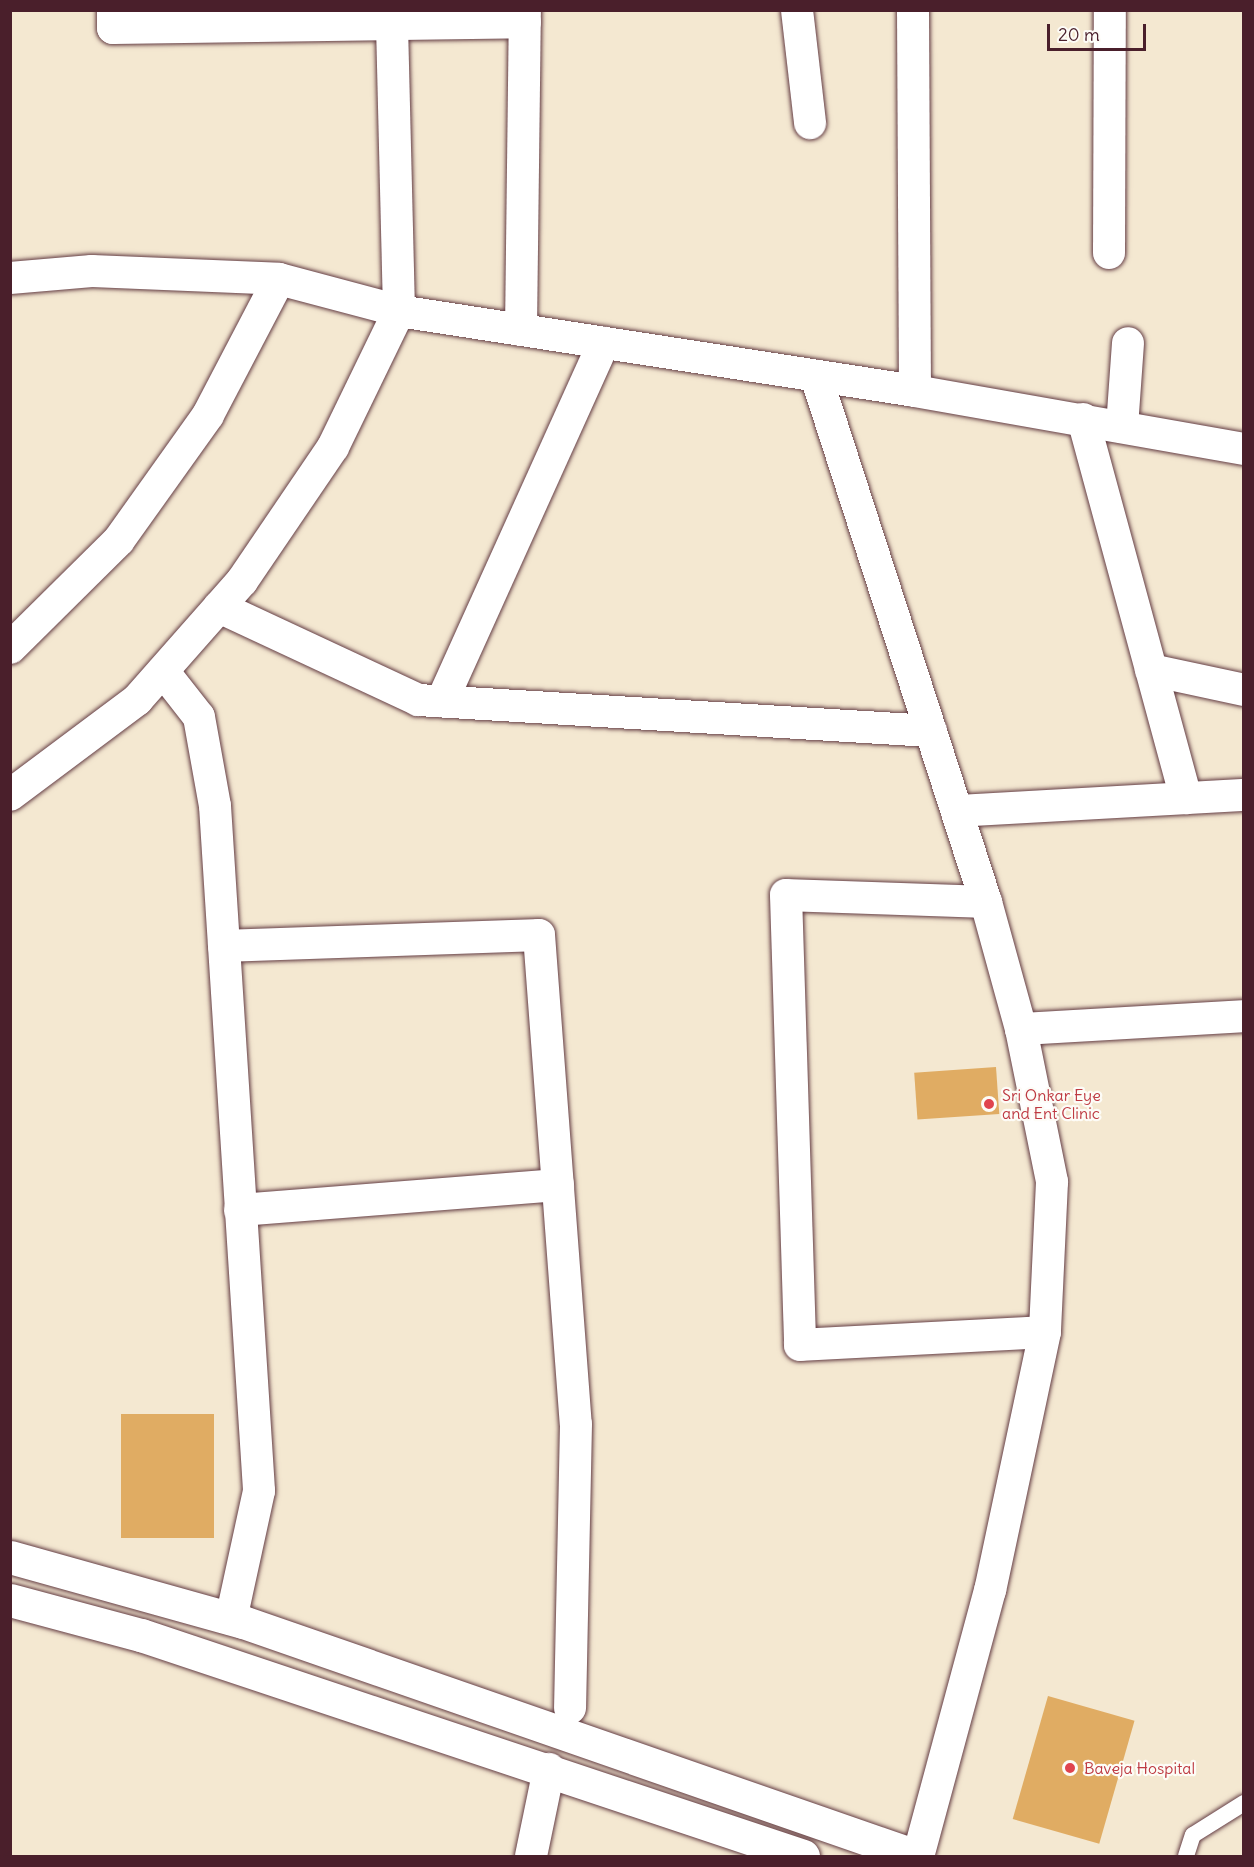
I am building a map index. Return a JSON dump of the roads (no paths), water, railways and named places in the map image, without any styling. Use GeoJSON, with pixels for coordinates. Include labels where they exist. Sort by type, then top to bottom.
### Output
{"type":"FeatureCollection","features":[{"type":"Feature","properties":{"kind":"main road"},"geometry":{"type":"LineString","coordinates":[[10,1557],[231,1619],[917,1857]]}},
{"type":"Feature","properties":{"kind":"main road"},"geometry":{"type":"LineString","coordinates":[[10,1600],[141,1635],[549,1769],[803,1857]]}},
{"type":"Feature","properties":{"kind":"street"},"geometry":{"type":"LineString","coordinates":[[113,10],[113,28],[243,19],[392,25],[525,16],[522,330]]}},
{"type":"Feature","properties":{"kind":"street"},"geometry":{"type":"LineString","coordinates":[[798,10],[810,123]]}},
{"type":"Feature","properties":{"kind":"street"},"geometry":{"type":"LineString","coordinates":[[913,10],[915,392]]}},
{"type":"Feature","properties":{"kind":"street"},"geometry":{"type":"LineString","coordinates":[[1109,253],[1110,10]]}},
{"type":"Feature","properties":{"kind":"street"},"geometry":{"type":"LineString","coordinates":[[10,795],[138,700],[242,581],[333,447],[399,311],[392,25]]}},
{"type":"Feature","properties":{"kind":"street"},"geometry":{"type":"LineString","coordinates":[[10,279],[92,271],[279,279],[399,311],[1083,419],[1244,449]]}},
{"type":"Feature","properties":{"kind":"street"},"geometry":{"type":"LineString","coordinates":[[10,648],[119,540],[208,416],[279,279]]}},
{"type":"Feature","properties":{"kind":"street"},"geometry":{"type":"LineString","coordinates":[[1122,427],[1128,342]]}},
{"type":"Feature","properties":{"kind":"street"},"geometry":{"type":"LineString","coordinates":[[442,700],[604,343]]}},
{"type":"Feature","properties":{"kind":"street"},"geometry":{"type":"LineString","coordinates":[[816,376],[986,902],[1021,1029],[1052,1182],[1045,1332],[990,1590],[917,1857]]}},
{"type":"Feature","properties":{"kind":"street"},"geometry":{"type":"LineString","coordinates":[[1083,419],[1186,798]]}},
{"type":"Feature","properties":{"kind":"street"},"geometry":{"type":"LineString","coordinates":[[219,607],[418,700],[931,731]]}},
{"type":"Feature","properties":{"kind":"street"},"geometry":{"type":"LineString","coordinates":[[1151,670],[1244,690]]}},
{"type":"Feature","properties":{"kind":"street"},"geometry":{"type":"LineString","coordinates":[[163,671],[199,717],[215,806],[259,1491],[231,1619]]}},
{"type":"Feature","properties":{"kind":"street"},"geometry":{"type":"LineString","coordinates":[[957,811],[1244,795]]}},
{"type":"Feature","properties":{"kind":"street"},"geometry":{"type":"LineString","coordinates":[[986,902],[786,895],[800,1345],[1045,1332]]}},
{"type":"Feature","properties":{"kind":"street"},"geometry":{"type":"LineString","coordinates":[[224,946],[539,935],[576,1424],[570,1708]]}},
{"type":"Feature","properties":{"kind":"street"},"geometry":{"type":"LineString","coordinates":[[1021,1029],[1244,1016]]}},
{"type":"Feature","properties":{"kind":"street"},"geometry":{"type":"LineString","coordinates":[[240,1210],[558,1185]]}},
{"type":"Feature","properties":{"kind":"street"},"geometry":{"type":"LineString","coordinates":[[531,1857],[549,1769]]}},
{"type":"Feature","properties":{"kind":"lane"},"geometry":{"type":"LineString","coordinates":[[1186,1857],[1193,1835],[1244,1803]]}},
{"type":"Feature","properties":{"kind":"place","name":"Sri Onkar Eye and Ent Clinic"},"geometry":{"type":"Point","coordinates":[989,1104]}},
{"type":"Feature","properties":{"kind":"place","name":"Baveja Hospital"},"geometry":{"type":"Point","coordinates":[1070,1768]}}]}
